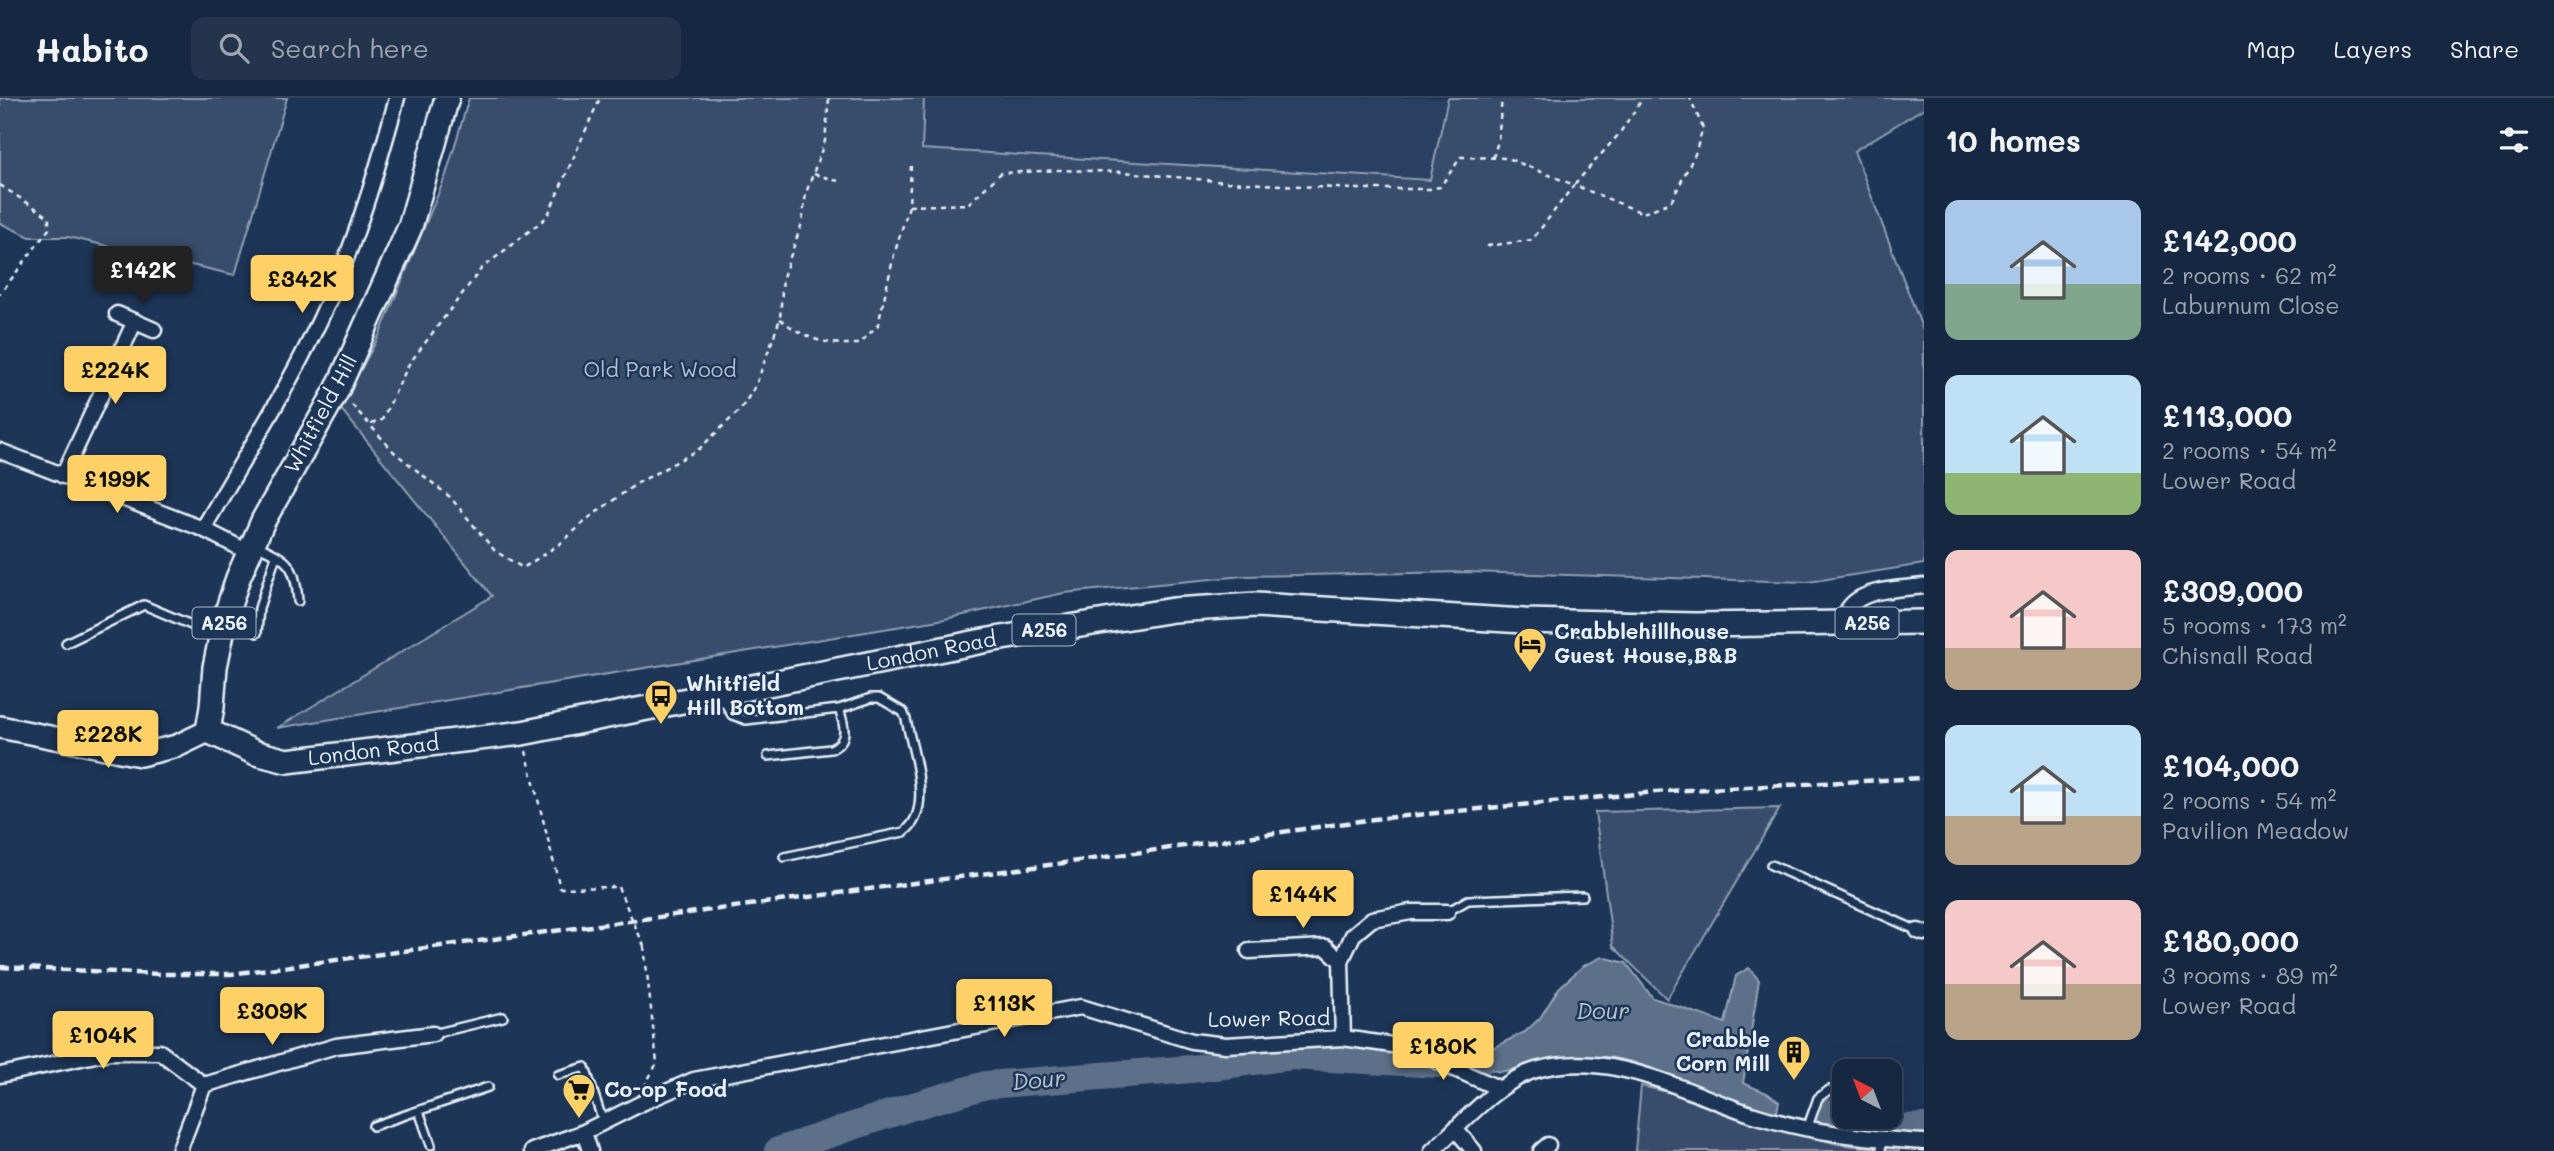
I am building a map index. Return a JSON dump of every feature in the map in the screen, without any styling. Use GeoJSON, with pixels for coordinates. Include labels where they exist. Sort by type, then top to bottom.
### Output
{"type":"FeatureCollection","features":[{"type":"Feature","properties":{"kind":"main road","name":"Whitfield Hill"},"geometry":{"type":"LineString","coordinates":[[208,731],[215,667],[225,618],[250,547],[337,390],[410,227],[447,98]]}},
{"type":"Feature","properties":{"kind":"main road","name":"London Road"},"geometry":{"type":"LineString","coordinates":[[208,731],[257,754],[287,761],[522,733],[984,641],[1173,610],[1242,606],[1524,621],[1694,625],[1924,622]]}},
{"type":"Feature","properties":{"kind":"street","name":"Whitfield Hill"},"geometry":{"type":"LineString","coordinates":[[203,529],[300,362],[329,299],[369,197],[397,98]]}},
{"type":"Feature","properties":{"kind":"street"},"geometry":{"type":"LineString","coordinates":[[117,314],[154,330]]}},
{"type":"Feature","properties":{"kind":"street"},"geometry":{"type":"LineString","coordinates":[[63,476],[135,321]]}},
{"type":"Feature","properties":{"kind":"street"},"geometry":{"type":"LineString","coordinates":[[0,451],[250,547]]}},
{"type":"Feature","properties":{"kind":"street"},"geometry":{"type":"LineString","coordinates":[[1841,623],[1850,606],[1859,599],[1873,594],[1924,586]]}},
{"type":"Feature","properties":{"kind":"street"},"geometry":{"type":"LineString","coordinates":[[0,727],[140,755],[177,746],[208,731]]}},
{"type":"Feature","properties":{"kind":"street"},"geometry":{"type":"LineString","coordinates":[[1343,1038],[1340,961],[1353,935],[1372,919],[1411,912],[1447,912]]}},
{"type":"Feature","properties":{"kind":"street"},"geometry":{"type":"LineString","coordinates":[[1250,951],[1326,947],[1340,961]]}},
{"type":"Feature","properties":{"kind":"street","name":"Lower Road"},"geometry":{"type":"LineString","coordinates":[[532,1151],[584,1132],[694,1080],[1081,1007],[1192,1041],[1214,1044],[1343,1038],[1406,1047],[1500,1089]]}},
{"type":"Feature","properties":{"kind":"street"},"geometry":{"type":"LineString","coordinates":[[204,1085],[336,1046],[433,1034]]}},
{"type":"Feature","properties":{"kind":"street"},"geometry":{"type":"LineString","coordinates":[[0,1075],[110,1052],[160,1052],[204,1085]]}},
{"type":"Feature","properties":{"kind":"street"},"geometry":{"type":"LineString","coordinates":[[1432,1151],[1514,1079],[1536,1070],[1595,1064],[1651,1077],[1751,1114],[1807,1129],[1882,1145],[1924,1142]]}},
{"type":"Feature","properties":{"kind":"street"},"geometry":{"type":"LineString","coordinates":[[179,1151],[204,1085]]}},
{"type":"Feature","properties":{"kind":"street"},"geometry":{"type":"LineString","coordinates":[[1456,1129],[1474,1151]]}},
{"type":"Feature","properties":{"kind":"street"},"geometry":{"type":"LineString","coordinates":[[584,1132],[590,1151]]}},
{"type":"Feature","properties":{"kind":"lane"},"geometry":{"type":"LineString","coordinates":[[250,547],[276,555],[291,567],[296,577],[298,600]]}},
{"type":"Feature","properties":{"kind":"lane"},"geometry":{"type":"LineString","coordinates":[[257,633],[259,608],[276,555]]}},
{"type":"Feature","properties":{"kind":"lane"},"geometry":{"type":"LineString","coordinates":[[66,643],[144,605],[221,637]]}},
{"type":"Feature","properties":{"kind":"lane"},"geometry":{"type":"LineString","coordinates":[[719,694],[733,715],[746,720],[839,709],[871,698],[879,698],[903,712],[921,792],[918,815],[913,826],[904,832],[784,857]]}},
{"type":"Feature","properties":{"kind":"lane"},"geometry":{"type":"LineString","coordinates":[[768,756],[831,749],[839,745],[844,739],[845,725],[839,709]]}},
{"type":"Feature","properties":{"kind":"lane"},"geometry":{"type":"LineString","coordinates":[[1771,865],[1921,932]]}},
{"type":"Feature","properties":{"kind":"lane"},"geometry":{"type":"LineString","coordinates":[[1447,912],[1468,900],[1583,896]]}},
{"type":"Feature","properties":{"kind":"lane"},"geometry":{"type":"LineString","coordinates":[[433,1034],[503,1017]]}},
{"type":"Feature","properties":{"kind":"lane"},"geometry":{"type":"LineString","coordinates":[[558,1075],[585,1067],[603,1122]]}},
{"type":"Feature","properties":{"kind":"lane"},"geometry":{"type":"LineString","coordinates":[[373,1126],[488,1087]]}},
{"type":"Feature","properties":{"kind":"lane"},"geometry":{"type":"LineString","coordinates":[[1807,1129],[1818,1098],[1832,1090]]}},
{"type":"Feature","properties":{"kind":"lane"},"geometry":{"type":"LineString","coordinates":[[419,1111],[431,1146]]}},
{"type":"Feature","properties":{"kind":"path"},"geometry":{"type":"LineString","coordinates":[[371,424],[382,420],[409,364],[481,269],[547,217],[600,98]]}},
{"type":"Feature","properties":{"kind":"path"},"geometry":{"type":"LineString","coordinates":[[337,390],[394,452],[450,497],[495,551],[523,568],[561,543],[590,517],[636,484],[698,450],[722,424],[741,409],[756,385],[780,319],[783,277],[802,223],[806,193],[825,141],[828,98]]}},
{"type":"Feature","properties":{"kind":"path"},"geometry":{"type":"LineString","coordinates":[[1493,158],[1498,141],[1502,98]]}},
{"type":"Feature","properties":{"kind":"path"},"geometry":{"type":"LineString","coordinates":[[1487,246],[1532,240],[1574,185],[1619,134],[1643,98]]}},
{"type":"Feature","properties":{"kind":"path"},"geometry":{"type":"LineString","coordinates":[[909,206],[968,204],[1001,173],[1059,170],[1123,172],[1315,187],[1430,189],[1440,187],[1461,157],[1507,158],[1643,213],[1671,202],[1695,154],[1703,128],[1690,98]]}},
{"type":"Feature","properties":{"kind":"path"},"geometry":{"type":"LineString","coordinates":[[780,319],[800,334],[832,345],[859,344],[878,325],[894,255],[909,206],[911,165]]}},
{"type":"Feature","properties":{"kind":"path"},"geometry":{"type":"LineString","coordinates":[[814,174],[838,181]]}},
{"type":"Feature","properties":{"kind":"path"},"geometry":{"type":"LineString","coordinates":[[0,185],[49,217],[49,229],[0,294]]}},
{"type":"Feature","properties":{"kind":"path"},"geometry":{"type":"LineString","coordinates":[[522,733],[560,888],[618,887],[644,946],[657,1063],[644,1086],[646,1101]]}},
{"type":"Feature","properties":{"kind":"shaded area"},"geometry":{"type":"Polygon","coordinates":[[[924,98],[1448,98],[1430,180],[922,149],[924,98]]]}},
{"type":"Feature","properties":{"kind":"green space"},"geometry":{"type":"Polygon","coordinates":[[[0,98],[287,98],[235,275],[68,237],[30,237],[0,223],[0,98]]]}},
{"type":"Feature","properties":{"kind":"green space","name":"Old Park Wood"},"geometry":{"type":"Polygon","coordinates":[[[469,98],[924,98],[922,149],[1430,180],[1448,98],[1924,98],[1924,108],[1854,151],[1924,333],[1924,564],[1808,582],[1467,572],[1243,576],[1064,593],[945,619],[277,728],[492,596],[340,408],[379,336],[446,175],[469,98]]]}},
{"type":"Feature","properties":{"kind":"green space"},"geometry":{"type":"Polygon","coordinates":[[[1780,808],[1667,999],[1613,946],[1595,812],[1780,808]]]}},
{"type":"Feature","properties":{"kind":"green space"},"geometry":{"type":"Polygon","coordinates":[[[1641,1086],[1699,1099],[1742,1116],[1837,1144],[1899,1148],[1899,1151],[1635,1151],[1641,1086]]]}},
{"type":"Feature","properties":{"kind":"water","name":"Dour"},"geometry":{"type":"Polygon","coordinates":[[[1602,957],[1626,963],[1653,998],[1725,1023],[1736,976],[1749,968],[1759,980],[1743,1083],[1767,1093],[1779,1102],[1777,1112],[1756,1111],[1633,1062],[1609,1057],[1567,1058],[1500,1072],[1477,1066],[1474,1057],[1525,1032],[1540,1018],[1559,988],[1583,966],[1602,957]]]}},
{"type":"Feature","properties":{"kind":"waterway","name":"Dour"},"geometry":{"type":"LineString","coordinates":[[778,1151],[986,1085],[1191,1069],[1292,1056],[1477,1066]]}},
{"type":"Feature","properties":{"kind":"waterway","name":"Dour"},"geometry":{"type":"LineString","coordinates":[[1828,1113],[1903,1128],[1924,1127]]}},
{"type":"Feature","properties":{"kind":"railway"},"geometry":{"type":"LineString","coordinates":[[0,967],[159,974],[231,974],[1374,819],[1667,791],[1924,778]]}},
{"type":"Feature","properties":{"kind":"place","name":"Crabblehillhouse Guest House,B&B"},"geometry":{"type":"Point","coordinates":[1530,674]}},
{"type":"Feature","properties":{"kind":"place","name":"Whitfield Hill Bottom"},"geometry":{"type":"Point","coordinates":[661,726]}},
{"type":"Feature","properties":{"kind":"place","name":"Crabble Corn Mill"},"geometry":{"type":"Point","coordinates":[1794,1082]}},
{"type":"Feature","properties":{"kind":"place","name":"Co-op Food"},"geometry":{"type":"Point","coordinates":[579,1120]}}]}
